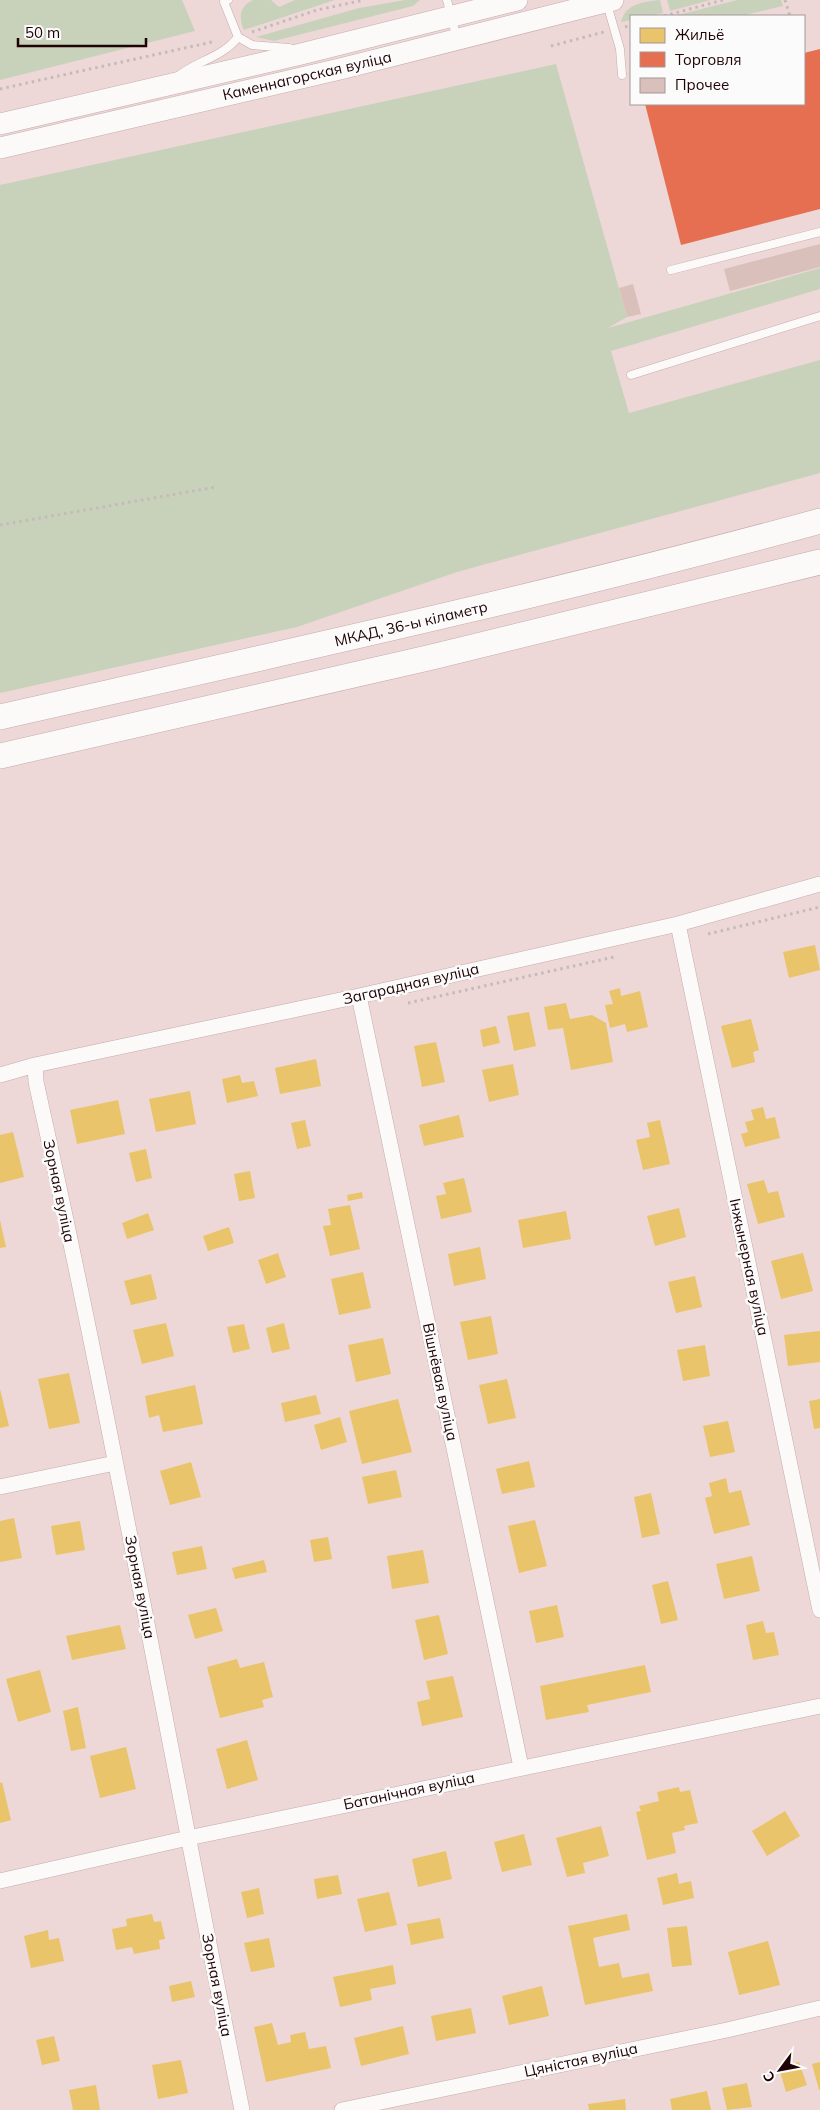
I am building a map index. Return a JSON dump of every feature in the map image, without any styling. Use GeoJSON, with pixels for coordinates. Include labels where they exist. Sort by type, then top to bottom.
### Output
{"type":"FeatureCollection","features":[{"type":"Feature","properties":{"kind":"highway","name":"МКАД, 36-ы кіламетр"},"geometry":{"type":"LineString","coordinates":[[0,716],[430,620],[665,563],[820,520]]}},
{"type":"Feature","properties":{"kind":"highway"},"geometry":{"type":"LineString","coordinates":[[0,756],[432,657],[820,562]]}},
{"type":"Feature","properties":{"kind":"main road","name":"Каменнагорская вуліца"},"geometry":{"type":"LineString","coordinates":[[0,124],[325,48],[450,8],[517,0]]}},
{"type":"Feature","properties":{"kind":"main road","name":"Каменнагорская вуліца"},"geometry":{"type":"LineString","coordinates":[[0,148],[344,68],[608,1]]}},
{"type":"Feature","properties":{"kind":"street","name":"Загарадная вуліца"},"geometry":{"type":"LineString","coordinates":[[0,1075],[35,1065],[359,996],[678,924],[820,884]]}},
{"type":"Feature","properties":{"kind":"street","name":"Інжынерная вуліца"},"geometry":{"type":"LineString","coordinates":[[678,924],[820,1610]]}},
{"type":"Feature","properties":{"kind":"street","name":"Вішнёвая вуліца"},"geometry":{"type":"LineString","coordinates":[[359,996],[521,1767]]}},
{"type":"Feature","properties":{"kind":"street","name":"Зорная вуліца"},"geometry":{"type":"LineString","coordinates":[[35,1065],[36,1082],[116,1463],[242,2110]]}},
{"type":"Feature","properties":{"kind":"street"},"geometry":{"type":"LineString","coordinates":[[0,1486],[116,1463]]}},
{"type":"Feature","properties":{"kind":"street","name":"Батанічная вуліца"},"geometry":{"type":"LineString","coordinates":[[0,1881],[188,1838],[820,1706]]}},
{"type":"Feature","properties":{"kind":"street","name":"Цяністая вуліца"},"geometry":{"type":"LineString","coordinates":[[342,2110],[727,2030],[820,2008]]}},
{"type":"Feature","properties":{"kind":"lane"},"geometry":{"type":"LineString","coordinates":[[225,1],[238,37],[252,45],[284,48],[325,48]]}},
{"type":"Feature","properties":{"kind":"lane"},"geometry":{"type":"LineString","coordinates":[[608,1],[620,49],[622,75]]}},
{"type":"Feature","properties":{"kind":"lane"},"geometry":{"type":"LineString","coordinates":[[450,8],[458,40]]}},
{"type":"Feature","properties":{"kind":"lane"},"geometry":{"type":"LineString","coordinates":[[166,86],[188,68],[231,46],[238,37]]}},
{"type":"Feature","properties":{"kind":"lane"},"geometry":{"type":"LineString","coordinates":[[671,270],[820,232]]}},
{"type":"Feature","properties":{"kind":"lane"},"geometry":{"type":"LineString","coordinates":[[631,375],[820,316]]}},
{"type":"Feature","properties":{"kind":"path"},"geometry":{"type":"LineString","coordinates":[[0,89],[238,37],[317,10],[364,0]]}},
{"type":"Feature","properties":{"kind":"path"},"geometry":{"type":"LineString","coordinates":[[667,15],[723,0]]}},
{"type":"Feature","properties":{"kind":"path"},"geometry":{"type":"LineString","coordinates":[[786,0],[790,15]]}},
{"type":"Feature","properties":{"kind":"path"},"geometry":{"type":"LineString","coordinates":[[551,46],[630,25]]}},
{"type":"Feature","properties":{"kind":"path"},"geometry":{"type":"LineString","coordinates":[[0,525],[216,487]]}},
{"type":"Feature","properties":{"kind":"green space"},"geometry":{"type":"Polygon","coordinates":[[[0,0],[182,0],[195,31],[0,80],[0,0]]]}},
{"type":"Feature","properties":{"kind":"green space"},"geometry":{"type":"Polygon","coordinates":[[[253,0],[271,0],[279,7],[295,0],[335,0],[244,30],[241,12],[245,5],[253,0]]]}},
{"type":"Feature","properties":{"kind":"green space"},"geometry":{"type":"Polygon","coordinates":[[[405,0],[420,0],[413,6],[274,41],[256,37],[359,8],[405,0]]]}},
{"type":"Feature","properties":{"kind":"green space"},"geometry":{"type":"Polygon","coordinates":[[[660,0],[663,13],[630,15],[630,20],[621,22],[623,16],[631,7],[660,0]]]}},
{"type":"Feature","properties":{"kind":"green space"},"geometry":{"type":"Polygon","coordinates":[[[667,0],[711,0],[670,11],[667,0]]]}},
{"type":"Feature","properties":{"kind":"green space"},"geometry":{"type":"Polygon","coordinates":[[[737,0],[781,0],[783,6],[745,15],[678,15],[737,0]]]}},
{"type":"Feature","properties":{"kind":"green space"},"geometry":{"type":"Polygon","coordinates":[[[556,64],[627,317],[608,328],[820,268],[820,289],[611,351],[629,413],[820,360],[820,473],[457,572],[297,627],[0,693],[0,185],[556,64]]]}},
{"type":"Feature","properties":{"kind":"building: Жильё"},"geometry":{"type":"Polygon","coordinates":[[[815,945],[820,970],[789,978],[783,952],[815,945]]]}},
{"type":"Feature","properties":{"kind":"building: Жильё"},"geometry":{"type":"Polygon","coordinates":[[[620,988],[621,996],[640,991],[648,1027],[627,1032],[625,1024],[610,1028],[605,1005],[613,1004],[609,991],[620,988]]]}},
{"type":"Feature","properties":{"kind":"building: Жильё"},"geometry":{"type":"Polygon","coordinates":[[[566,1003],[570,1019],[592,1015],[606,1023],[613,1062],[571,1070],[563,1028],[548,1030],[544,1007],[566,1003]]]}},
{"type":"Feature","properties":{"kind":"building: Жильё"},"geometry":{"type":"Polygon","coordinates":[[[529,1012],[536,1046],[514,1051],[507,1016],[529,1012]]]}},
{"type":"Feature","properties":{"kind":"building: Жильё"},"geometry":{"type":"Polygon","coordinates":[[[751,1019],[759,1050],[753,1052],[755,1062],[732,1068],[721,1026],[751,1019]]]}},
{"type":"Feature","properties":{"kind":"building: Жильё"},"geometry":{"type":"Polygon","coordinates":[[[496,1026],[500,1043],[483,1047],[480,1030],[496,1026]]]}},
{"type":"Feature","properties":{"kind":"building: Жильё"},"geometry":{"type":"Polygon","coordinates":[[[436,1042],[445,1082],[422,1087],[414,1046],[436,1042]]]}},
{"type":"Feature","properties":{"kind":"building: Жильё"},"geometry":{"type":"Polygon","coordinates":[[[316,1059],[321,1086],[280,1094],[275,1068],[316,1059]]]}},
{"type":"Feature","properties":{"kind":"building: Жильё"},"geometry":{"type":"Polygon","coordinates":[[[513,1064],[519,1095],[489,1102],[482,1070],[513,1064]]]}},
{"type":"Feature","properties":{"kind":"building: Жильё"},"geometry":{"type":"Polygon","coordinates":[[[240,1075],[242,1083],[254,1081],[258,1096],[227,1103],[222,1079],[240,1075]]]}},
{"type":"Feature","properties":{"kind":"building: Жильё"},"geometry":{"type":"Polygon","coordinates":[[[190,1091],[196,1124],[156,1132],[149,1099],[190,1091]]]}},
{"type":"Feature","properties":{"kind":"building: Жильё"},"geometry":{"type":"Polygon","coordinates":[[[118,1100],[125,1134],[77,1144],[70,1110],[118,1100]]]}},
{"type":"Feature","properties":{"kind":"building: Жильё"},"geometry":{"type":"Polygon","coordinates":[[[763,1107],[766,1119],[775,1117],[780,1138],[745,1147],[741,1134],[748,1132],[745,1122],[754,1120],[751,1110],[763,1107]]]}},
{"type":"Feature","properties":{"kind":"building: Жильё"},"geometry":{"type":"Polygon","coordinates":[[[459,1115],[464,1137],[424,1146],[419,1125],[459,1115]]]}},
{"type":"Feature","properties":{"kind":"building: Жильё"},"geometry":{"type":"Polygon","coordinates":[[[305,1120],[311,1146],[297,1149],[291,1123],[305,1120]]]}},
{"type":"Feature","properties":{"kind":"building: Жильё"},"geometry":{"type":"Polygon","coordinates":[[[660,1120],[670,1164],[643,1170],[636,1140],[650,1137],[647,1123],[660,1120]]]}},
{"type":"Feature","properties":{"kind":"building: Жильё"},"geometry":{"type":"Polygon","coordinates":[[[13,1132],[24,1177],[0,1183],[0,1135],[13,1132]]]}},
{"type":"Feature","properties":{"kind":"building: Жильё"},"geometry":{"type":"Polygon","coordinates":[[[146,1149],[152,1178],[136,1182],[129,1153],[146,1149]]]}},
{"type":"Feature","properties":{"kind":"building: Жильё"},"geometry":{"type":"Polygon","coordinates":[[[250,1171],[255,1198],[239,1201],[234,1174],[250,1171]]]}},
{"type":"Feature","properties":{"kind":"building: Жильё"},"geometry":{"type":"Polygon","coordinates":[[[464,1178],[472,1212],[441,1219],[436,1196],[446,1194],[443,1183],[464,1178]]]}},
{"type":"Feature","properties":{"kind":"building: Жильё"},"geometry":{"type":"Polygon","coordinates":[[[764,1180],[768,1193],[778,1191],[785,1217],[758,1224],[747,1184],[764,1180]]]}},
{"type":"Feature","properties":{"kind":"building: Жильё"},"geometry":{"type":"Polygon","coordinates":[[[362,1192],[363,1198],[348,1201],[347,1195],[362,1192]]]}},
{"type":"Feature","properties":{"kind":"building: Жильё"},"geometry":{"type":"Polygon","coordinates":[[[350,1205],[360,1249],[330,1256],[323,1226],[331,1225],[328,1209],[350,1205]]]}},
{"type":"Feature","properties":{"kind":"building: Жильё"},"geometry":{"type":"Polygon","coordinates":[[[679,1208],[686,1237],[655,1246],[647,1216],[679,1208]]]}},
{"type":"Feature","properties":{"kind":"building: Жильё"},"geometry":{"type":"Polygon","coordinates":[[[566,1211],[571,1239],[523,1248],[518,1220],[566,1211]]]}},
{"type":"Feature","properties":{"kind":"building: Жильё"},"geometry":{"type":"Polygon","coordinates":[[[148,1213],[154,1230],[127,1239],[122,1223],[148,1213]]]}},
{"type":"Feature","properties":{"kind":"building: Жильё"},"geometry":{"type":"Polygon","coordinates":[[[0,1220],[6,1247],[0,1248],[0,1220]]]}},
{"type":"Feature","properties":{"kind":"building: Жильё"},"geometry":{"type":"Polygon","coordinates":[[[229,1227],[234,1243],[208,1251],[203,1236],[229,1227]]]}},
{"type":"Feature","properties":{"kind":"building: Жильё"},"geometry":{"type":"Polygon","coordinates":[[[480,1247],[486,1279],[454,1286],[448,1254],[480,1247]]]}},
{"type":"Feature","properties":{"kind":"building: Жильё"},"geometry":{"type":"Polygon","coordinates":[[[278,1253],[286,1277],[266,1284],[258,1260],[278,1253]]]}},
{"type":"Feature","properties":{"kind":"building: Жильё"},"geometry":{"type":"Polygon","coordinates":[[[803,1253],[813,1291],[781,1299],[771,1261],[803,1253]]]}},
{"type":"Feature","properties":{"kind":"building: Жильё"},"geometry":{"type":"Polygon","coordinates":[[[363,1272],[371,1308],[339,1315],[331,1279],[363,1272]]]}},
{"type":"Feature","properties":{"kind":"building: Жильё"},"geometry":{"type":"Polygon","coordinates":[[[151,1274],[157,1299],[131,1305],[124,1281],[151,1274]]]}},
{"type":"Feature","properties":{"kind":"building: Жильё"},"geometry":{"type":"Polygon","coordinates":[[[695,1276],[702,1307],[676,1313],[668,1282],[695,1276]]]}},
{"type":"Feature","properties":{"kind":"building: Жильё"},"geometry":{"type":"Polygon","coordinates":[[[491,1316],[498,1354],[468,1360],[460,1322],[491,1316]]]}},
{"type":"Feature","properties":{"kind":"building: Жильё"},"geometry":{"type":"Polygon","coordinates":[[[166,1323],[174,1356],[142,1364],[133,1330],[166,1323]]]}},
{"type":"Feature","properties":{"kind":"building: Жильё"},"geometry":{"type":"Polygon","coordinates":[[[284,1323],[290,1349],[272,1353],[266,1328],[284,1323]]]}},
{"type":"Feature","properties":{"kind":"building: Жильё"},"geometry":{"type":"Polygon","coordinates":[[[244,1324],[250,1349],[233,1353],[227,1327],[244,1324]]]}},
{"type":"Feature","properties":{"kind":"building: Жильё"},"geometry":{"type":"Polygon","coordinates":[[[820,1331],[820,1362],[788,1366],[784,1335],[820,1331]]]}},
{"type":"Feature","properties":{"kind":"building: Жильё"},"geometry":{"type":"Polygon","coordinates":[[[383,1338],[391,1374],[356,1382],[348,1345],[383,1338]]]}},
{"type":"Feature","properties":{"kind":"building: Жильё"},"geometry":{"type":"Polygon","coordinates":[[[705,1345],[710,1376],[683,1381],[677,1350],[705,1345]]]}},
{"type":"Feature","properties":{"kind":"building: Жильё"},"geometry":{"type":"Polygon","coordinates":[[[69,1373],[80,1423],[49,1429],[38,1379],[69,1373]]]}},
{"type":"Feature","properties":{"kind":"building: Жильё"},"geometry":{"type":"Polygon","coordinates":[[[507,1379],[516,1418],[488,1424],[479,1385],[507,1379]]]}},
{"type":"Feature","properties":{"kind":"building: Жильё"},"geometry":{"type":"Polygon","coordinates":[[[195,1385],[203,1424],[163,1432],[159,1415],[149,1418],[145,1396],[195,1385]]]}},
{"type":"Feature","properties":{"kind":"building: Жильё"},"geometry":{"type":"Polygon","coordinates":[[[0,1389],[9,1426],[0,1428],[0,1389]]]}},
{"type":"Feature","properties":{"kind":"building: Жильё"},"geometry":{"type":"Polygon","coordinates":[[[316,1395],[321,1414],[285,1422],[281,1403],[316,1395]]]}},
{"type":"Feature","properties":{"kind":"building: Жильё"},"geometry":{"type":"Polygon","coordinates":[[[398,1399],[412,1452],[362,1464],[349,1411],[398,1399]]]}},
{"type":"Feature","properties":{"kind":"building: Жильё"},"geometry":{"type":"Polygon","coordinates":[[[820,1399],[820,1428],[814,1429],[809,1401],[820,1399]]]}},
{"type":"Feature","properties":{"kind":"building: Жильё"},"geometry":{"type":"Polygon","coordinates":[[[340,1417],[347,1442],[321,1450],[314,1425],[340,1417]]]}},
{"type":"Feature","properties":{"kind":"building: Жильё"},"geometry":{"type":"Polygon","coordinates":[[[728,1421],[735,1452],[710,1457],[703,1426],[728,1421]]]}},
{"type":"Feature","properties":{"kind":"building: Жильё"},"geometry":{"type":"Polygon","coordinates":[[[529,1461],[535,1487],[502,1494],[496,1469],[529,1461]]]}},
{"type":"Feature","properties":{"kind":"building: Жильё"},"geometry":{"type":"Polygon","coordinates":[[[191,1462],[201,1497],[170,1505],[160,1471],[191,1462]]]}},
{"type":"Feature","properties":{"kind":"building: Жильё"},"geometry":{"type":"Polygon","coordinates":[[[396,1470],[402,1497],[368,1504],[362,1477],[396,1470]]]}},
{"type":"Feature","properties":{"kind":"building: Жильё"},"geometry":{"type":"Polygon","coordinates":[[[726,1478],[729,1493],[741,1490],[750,1525],[714,1534],[705,1498],[712,1496],[709,1483],[726,1478]]]}},
{"type":"Feature","properties":{"kind":"building: Жильё"},"geometry":{"type":"Polygon","coordinates":[[[651,1493],[660,1534],[642,1538],[634,1497],[651,1493]]]}},
{"type":"Feature","properties":{"kind":"building: Жильё"},"geometry":{"type":"Polygon","coordinates":[[[14,1518],[22,1558],[0,1562],[0,1521],[14,1518]]]}},
{"type":"Feature","properties":{"kind":"building: Жильё"},"geometry":{"type":"Polygon","coordinates":[[[535,1520],[547,1566],[519,1573],[508,1526],[535,1520]]]}},
{"type":"Feature","properties":{"kind":"building: Жильё"},"geometry":{"type":"Polygon","coordinates":[[[80,1521],[85,1550],[56,1555],[51,1526],[80,1521]]]}},
{"type":"Feature","properties":{"kind":"building: Жильё"},"geometry":{"type":"Polygon","coordinates":[[[328,1537],[332,1559],[314,1562],[310,1540],[328,1537]]]}},
{"type":"Feature","properties":{"kind":"building: Жильё"},"geometry":{"type":"Polygon","coordinates":[[[202,1546],[207,1569],[177,1575],[172,1552],[202,1546]]]}},
{"type":"Feature","properties":{"kind":"building: Жильё"},"geometry":{"type":"Polygon","coordinates":[[[423,1550],[429,1583],[392,1589],[387,1556],[423,1550]]]}},
{"type":"Feature","properties":{"kind":"building: Жильё"},"geometry":{"type":"Polygon","coordinates":[[[752,1556],[760,1591],[724,1599],[716,1564],[752,1556]]]}},
{"type":"Feature","properties":{"kind":"building: Жильё"},"geometry":{"type":"Polygon","coordinates":[[[264,1560],[267,1572],[235,1579],[232,1568],[264,1560]]]}},
{"type":"Feature","properties":{"kind":"building: Жильё"},"geometry":{"type":"Polygon","coordinates":[[[668,1581],[678,1620],[661,1624],[652,1585],[668,1581]]]}},
{"type":"Feature","properties":{"kind":"building: Жильё"},"geometry":{"type":"Polygon","coordinates":[[[557,1605],[564,1637],[536,1643],[529,1611],[557,1605]]]}},
{"type":"Feature","properties":{"kind":"building: Жильё"},"geometry":{"type":"Polygon","coordinates":[[[216,1608],[223,1631],[195,1639],[188,1615],[216,1608]]]}},
{"type":"Feature","properties":{"kind":"building: Жильё"},"geometry":{"type":"Polygon","coordinates":[[[439,1615],[448,1654],[424,1660],[415,1620],[439,1615]]]}},
{"type":"Feature","properties":{"kind":"building: Жильё"},"geometry":{"type":"Polygon","coordinates":[[[763,1621],[766,1633],[774,1632],[779,1655],[753,1660],[746,1625],[763,1621]]]}},
{"type":"Feature","properties":{"kind":"building: Жильё"},"geometry":{"type":"Polygon","coordinates":[[[120,1625],[126,1649],[72,1660],[66,1636],[120,1625]]]}},
{"type":"Feature","properties":{"kind":"building: Жильё"},"geometry":{"type":"Polygon","coordinates":[[[237,1659],[240,1668],[264,1662],[273,1697],[262,1700],[264,1707],[220,1718],[207,1667],[237,1659]]]}},
{"type":"Feature","properties":{"kind":"building: Жильё"},"geometry":{"type":"Polygon","coordinates":[[[645,1665],[651,1692],[587,1705],[589,1712],[546,1720],[540,1686],[645,1665]]]}},
{"type":"Feature","properties":{"kind":"building: Жильё"},"geometry":{"type":"Polygon","coordinates":[[[40,1670],[51,1712],[18,1722],[6,1679],[40,1670]]]}},
{"type":"Feature","properties":{"kind":"building: Жильё"},"geometry":{"type":"Polygon","coordinates":[[[453,1676],[463,1717],[422,1726],[417,1702],[430,1699],[426,1681],[453,1676]]]}},
{"type":"Feature","properties":{"kind":"building: Жильё"},"geometry":{"type":"Polygon","coordinates":[[[78,1707],[86,1748],[71,1751],[63,1711],[78,1707]]]}},
{"type":"Feature","properties":{"kind":"building: Жильё"},"geometry":{"type":"Polygon","coordinates":[[[247,1740],[258,1780],[227,1789],[216,1749],[247,1740]]]}},
{"type":"Feature","properties":{"kind":"building: Жильё"},"geometry":{"type":"Polygon","coordinates":[[[126,1747],[136,1789],[100,1798],[90,1756],[126,1747]]]}},
{"type":"Feature","properties":{"kind":"building: Жильё"},"geometry":{"type":"Polygon","coordinates":[[[2,1782],[11,1820],[0,1823],[0,1783],[2,1782]]]}},
{"type":"Feature","properties":{"kind":"building: Жильё"},"geometry":{"type":"Polygon","coordinates":[[[679,1787],[680,1792],[690,1790],[698,1823],[684,1826],[685,1830],[672,1833],[676,1853],[647,1860],[636,1812],[641,1811],[639,1806],[659,1801],[657,1792],[679,1787]]]}},
{"type":"Feature","properties":{"kind":"building: Жильё"},"geometry":{"type":"Polygon","coordinates":[[[785,1811],[800,1836],[767,1856],[752,1831],[785,1811]]]}},
{"type":"Feature","properties":{"kind":"building: Жильё"},"geometry":{"type":"Polygon","coordinates":[[[601,1826],[609,1856],[583,1863],[585,1873],[567,1877],[556,1838],[601,1826]]]}},
{"type":"Feature","properties":{"kind":"building: Жильё"},"geometry":{"type":"Polygon","coordinates":[[[524,1834],[532,1865],[502,1872],[494,1842],[524,1834]]]}},
{"type":"Feature","properties":{"kind":"building: Жильё"},"geometry":{"type":"Polygon","coordinates":[[[446,1851],[452,1879],[418,1887],[412,1859],[446,1851]]]}},
{"type":"Feature","properties":{"kind":"building: Жильё"},"geometry":{"type":"Polygon","coordinates":[[[677,1873],[679,1884],[691,1881],[694,1898],[663,1905],[657,1878],[677,1873]]]}},
{"type":"Feature","properties":{"kind":"building: Жильё"},"geometry":{"type":"Polygon","coordinates":[[[338,1875],[342,1894],[317,1899],[314,1879],[338,1875]]]}},
{"type":"Feature","properties":{"kind":"building: Жильё"},"geometry":{"type":"Polygon","coordinates":[[[259,1888],[264,1914],[247,1918],[241,1892],[259,1888]]]}},
{"type":"Feature","properties":{"kind":"building: Жильё"},"geometry":{"type":"Polygon","coordinates":[[[389,1892],[397,1925],[365,1932],[357,1899],[389,1892]]]}},
{"type":"Feature","properties":{"kind":"building: Жильё"},"geometry":{"type":"Polygon","coordinates":[[[152,1914],[154,1922],[161,1921],[165,1939],[159,1940],[160,1949],[134,1954],[132,1947],[116,1950],[112,1929],[127,1926],[126,1919],[152,1914]]]}},
{"type":"Feature","properties":{"kind":"building: Жильё"},"geometry":{"type":"Polygon","coordinates":[[[627,1914],[630,1930],[593,1938],[599,1967],[619,1963],[622,1978],[649,1973],[653,1991],[585,2005],[568,1926],[627,1914]]]}},
{"type":"Feature","properties":{"kind":"building: Жильё"},"geometry":{"type":"Polygon","coordinates":[[[440,1918],[444,1938],[411,1945],[407,1924],[440,1918]]]}},
{"type":"Feature","properties":{"kind":"building: Жильё"},"geometry":{"type":"Polygon","coordinates":[[[687,1926],[692,1965],[672,1967],[667,1928],[687,1926]]]}},
{"type":"Feature","properties":{"kind":"building: Жильё"},"geometry":{"type":"Polygon","coordinates":[[[48,1930],[49,1940],[59,1938],[64,1961],[31,1968],[24,1936],[48,1930]]]}},
{"type":"Feature","properties":{"kind":"building: Жильё"},"geometry":{"type":"Polygon","coordinates":[[[269,1938],[275,1967],[251,1972],[244,1943],[269,1938]]]}},
{"type":"Feature","properties":{"kind":"building: Жильё"},"geometry":{"type":"Polygon","coordinates":[[[768,1941],[780,1985],[739,1995],[728,1952],[768,1941]]]}},
{"type":"Feature","properties":{"kind":"building: Жильё"},"geometry":{"type":"Polygon","coordinates":[[[393,1965],[396,1984],[370,1989],[372,2000],[340,2007],[333,1977],[393,1965]]]}},
{"type":"Feature","properties":{"kind":"building: Жильё"},"geometry":{"type":"Polygon","coordinates":[[[191,1981],[195,1997],[172,2002],[169,1986],[191,1981]]]}},
{"type":"Feature","properties":{"kind":"building: Жильё"},"geometry":{"type":"Polygon","coordinates":[[[542,1986],[549,2016],[509,2025],[502,1996],[542,1986]]]}},
{"type":"Feature","properties":{"kind":"building: Жильё"},"geometry":{"type":"Polygon","coordinates":[[[471,2008],[476,2033],[436,2041],[431,2016],[471,2008]]]}},
{"type":"Feature","properties":{"kind":"building: Жильё"},"geometry":{"type":"Polygon","coordinates":[[[272,2023],[278,2045],[291,2042],[290,2035],[305,2032],[309,2049],[326,2046],[331,2068],[266,2082],[254,2027],[272,2023]]]}},
{"type":"Feature","properties":{"kind":"building: Жильё"},"geometry":{"type":"Polygon","coordinates":[[[403,2026],[409,2054],[361,2066],[354,2038],[403,2026]]]}},
{"type":"Feature","properties":{"kind":"building: Жильё"},"geometry":{"type":"Polygon","coordinates":[[[54,2036],[60,2061],[42,2065],[36,2040],[54,2036]]]}},
{"type":"Feature","properties":{"kind":"building: Жильё"},"geometry":{"type":"Polygon","coordinates":[[[181,2060],[188,2093],[158,2099],[152,2065],[181,2060]]]}},
{"type":"Feature","properties":{"kind":"building: Жильё"},"geometry":{"type":"Polygon","coordinates":[[[799,2062],[807,2085],[786,2092],[779,2068],[799,2062]]]}},
{"type":"Feature","properties":{"kind":"building: Жильё"},"geometry":{"type":"Polygon","coordinates":[[[820,2062],[820,2090],[819,2090],[812,2064],[820,2062]]]}},
{"type":"Feature","properties":{"kind":"building: Жильё"},"geometry":{"type":"Polygon","coordinates":[[[747,2083],[752,2107],[727,2110],[722,2088],[747,2083]]]}},
{"type":"Feature","properties":{"kind":"building: Жильё"},"geometry":{"type":"Polygon","coordinates":[[[96,2085],[100,2110],[73,2110],[69,2090],[96,2085]]]}},
{"type":"Feature","properties":{"kind":"building: Жильё"},"geometry":{"type":"Polygon","coordinates":[[[707,2091],[711,2110],[672,2110],[670,2099],[707,2091]]]}},
{"type":"Feature","properties":{"kind":"building: Жильё"},"geometry":{"type":"Polygon","coordinates":[[[625,2099],[626,2110],[589,2110],[588,2104],[625,2099]]]}},
{"type":"Feature","properties":{"kind":"building: Торговля"},"geometry":{"type":"Polygon","coordinates":[[[820,49],[820,209],[681,245],[645,105],[805,105],[805,53],[820,49]]]}},
{"type":"Feature","properties":{"kind":"building: Прочее"},"geometry":{"type":"Polygon","coordinates":[[[820,244],[820,267],[730,291],[724,269],[820,244]]]}},
{"type":"Feature","properties":{"kind":"building: Прочее"},"geometry":{"type":"Polygon","coordinates":[[[633,284],[641,314],[627,317],[619,288],[633,284]]]}}]}
